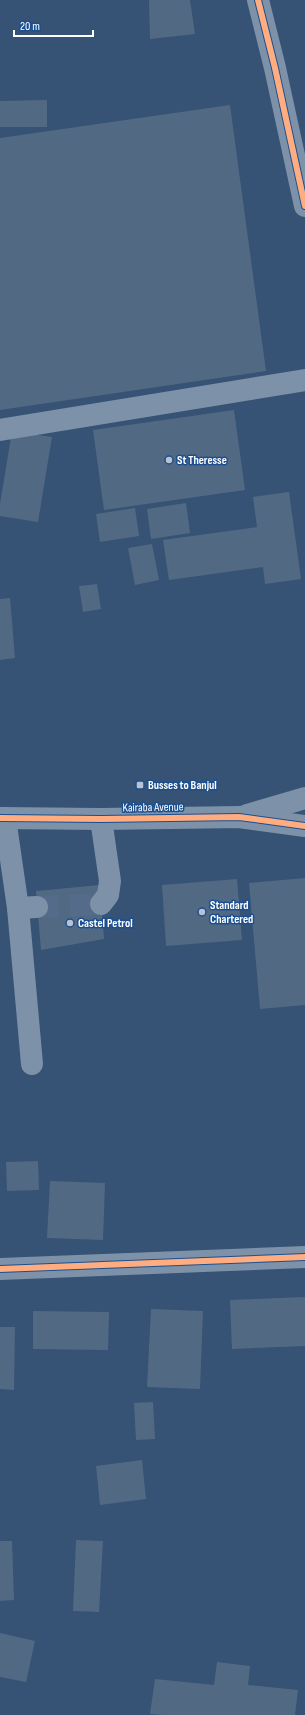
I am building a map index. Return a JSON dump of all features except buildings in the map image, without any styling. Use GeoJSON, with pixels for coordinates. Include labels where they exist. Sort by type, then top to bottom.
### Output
{"type":"FeatureCollection","features":[{"type":"Feature","properties":{"kind":"street"},"geometry":{"type":"LineString","coordinates":[[258,0],[275,68],[305,206]]}},
{"type":"Feature","properties":{"kind":"street"},"geometry":{"type":"LineString","coordinates":[[0,430],[305,380]]}},
{"type":"Feature","properties":{"kind":"street","name":"Kairaba Avenue"},"geometry":{"type":"LineString","coordinates":[[239,817],[305,798]]}},
{"type":"Feature","properties":{"kind":"street","name":"Kairaba Avenue"},"geometry":{"type":"LineString","coordinates":[[2,818],[100,819],[239,817],[305,826]]}},
{"type":"Feature","properties":{"kind":"street"},"geometry":{"type":"LineString","coordinates":[[2,818],[28,908],[32,1064]]}},
{"type":"Feature","properties":{"kind":"street"},"geometry":{"type":"LineString","coordinates":[[100,819],[110,881],[108,895],[102,904]]}},
{"type":"Feature","properties":{"kind":"street"},"geometry":{"type":"LineString","coordinates":[[0,1269],[305,1257]]}},
{"type":"Feature","properties":{"kind":"tunnel"},"geometry":{"type":"LineString","coordinates":[[37,907],[101,904]]}},
{"type":"Feature","properties":{"kind":"cycle path"},"geometry":{"type":"LineString","coordinates":[[258,0],[275,68],[305,206]]}},
{"type":"Feature","properties":{"kind":"cycle path"},"geometry":{"type":"LineString","coordinates":[[0,818],[101,819],[239,817],[305,826]]}},
{"type":"Feature","properties":{"kind":"cycle path"},"geometry":{"type":"LineString","coordinates":[[0,1269],[305,1257]]}},
{"type":"Feature","properties":{"kind":"place","name":"St Theresse"},"geometry":{"type":"Point","coordinates":[169,460]}},
{"type":"Feature","properties":{"kind":"place","name":"Busses to Banjul"},"geometry":{"type":"Point","coordinates":[140,785]}},
{"type":"Feature","properties":{"kind":"place","name":"Standard Chartered"},"geometry":{"type":"Point","coordinates":[202,912]}},
{"type":"Feature","properties":{"kind":"place","name":"Castel Petrol"},"geometry":{"type":"Point","coordinates":[70,923]}}]}
